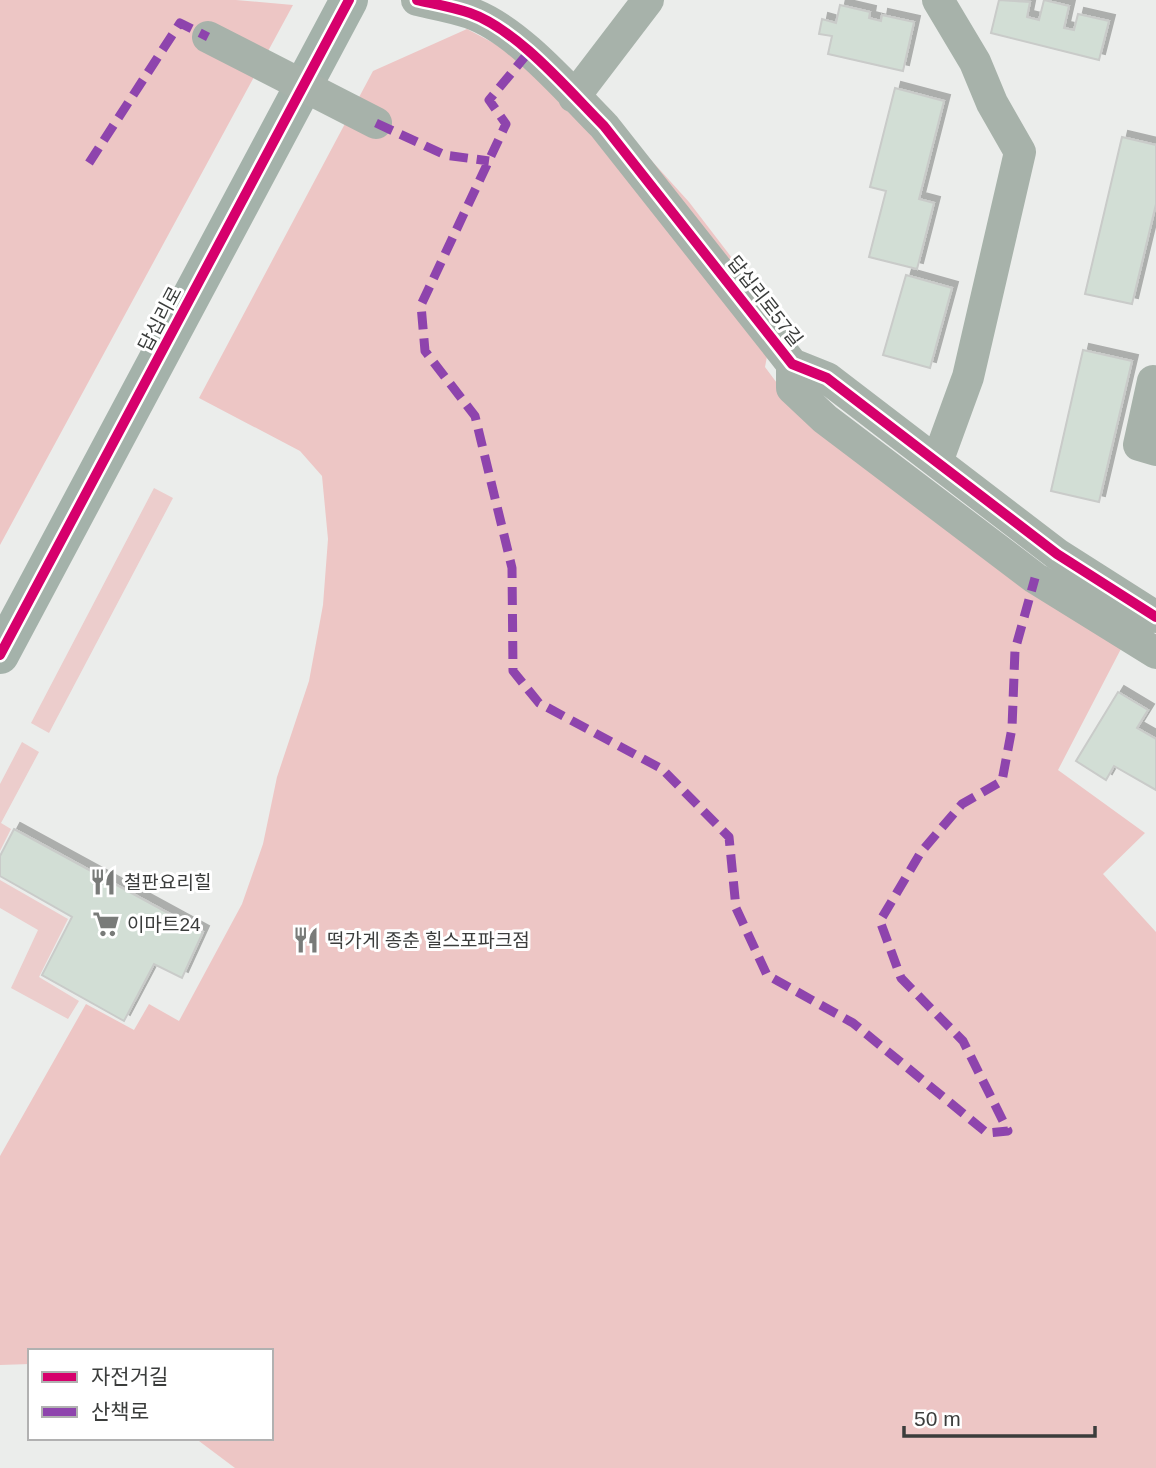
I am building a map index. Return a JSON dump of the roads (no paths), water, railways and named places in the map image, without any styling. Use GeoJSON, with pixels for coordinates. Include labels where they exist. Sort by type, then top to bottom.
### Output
{"type":"FeatureCollection","features":[{"type":"Feature","properties":{"kind":"main road","name":"답십리로"},"geometry":{"type":"LineString","coordinates":[[0,655],[349,0]]}},
{"type":"Feature","properties":{"kind":"street","name":"답십리로57길"},"geometry":{"type":"LineString","coordinates":[[417,0],[476,7],[575,97],[604,126],[792,364],[827,378],[1056,554],[1156,617]]}},
{"type":"Feature","properties":{"kind":"street"},"geometry":{"type":"LineString","coordinates":[[575,97],[648,0]]}},
{"type":"Feature","properties":{"kind":"street"},"geometry":{"type":"LineString","coordinates":[[937,462],[968,377],[1020,152],[944,2]]}},
{"type":"Feature","properties":{"kind":"street"},"geometry":{"type":"LineString","coordinates":[[208,37],[376,123]]}},
{"type":"Feature","properties":{"kind":"street","name":"답십리로57길"},"geometry":{"type":"LineString","coordinates":[[792,364],[792,387],[825,419],[1035,578],[1156,653]]}},
{"type":"Feature","properties":{"kind":"street"},"geometry":{"type":"LineString","coordinates":[[1156,382],[1153,381],[1139,445],[1156,450]]}},
{"type":"Feature","properties":{"kind":"place","name":"철판요리힐"},"geometry":{"type":"Point","coordinates":[103,882]}},
{"type":"Feature","properties":{"kind":"place","name":"이마트24"},"geometry":{"type":"Point","coordinates":[106,924]}},
{"type":"Feature","properties":{"kind":"place","name":"떡가게 종춘 힐스포파크점"},"geometry":{"type":"Point","coordinates":[306,940]}}]}
